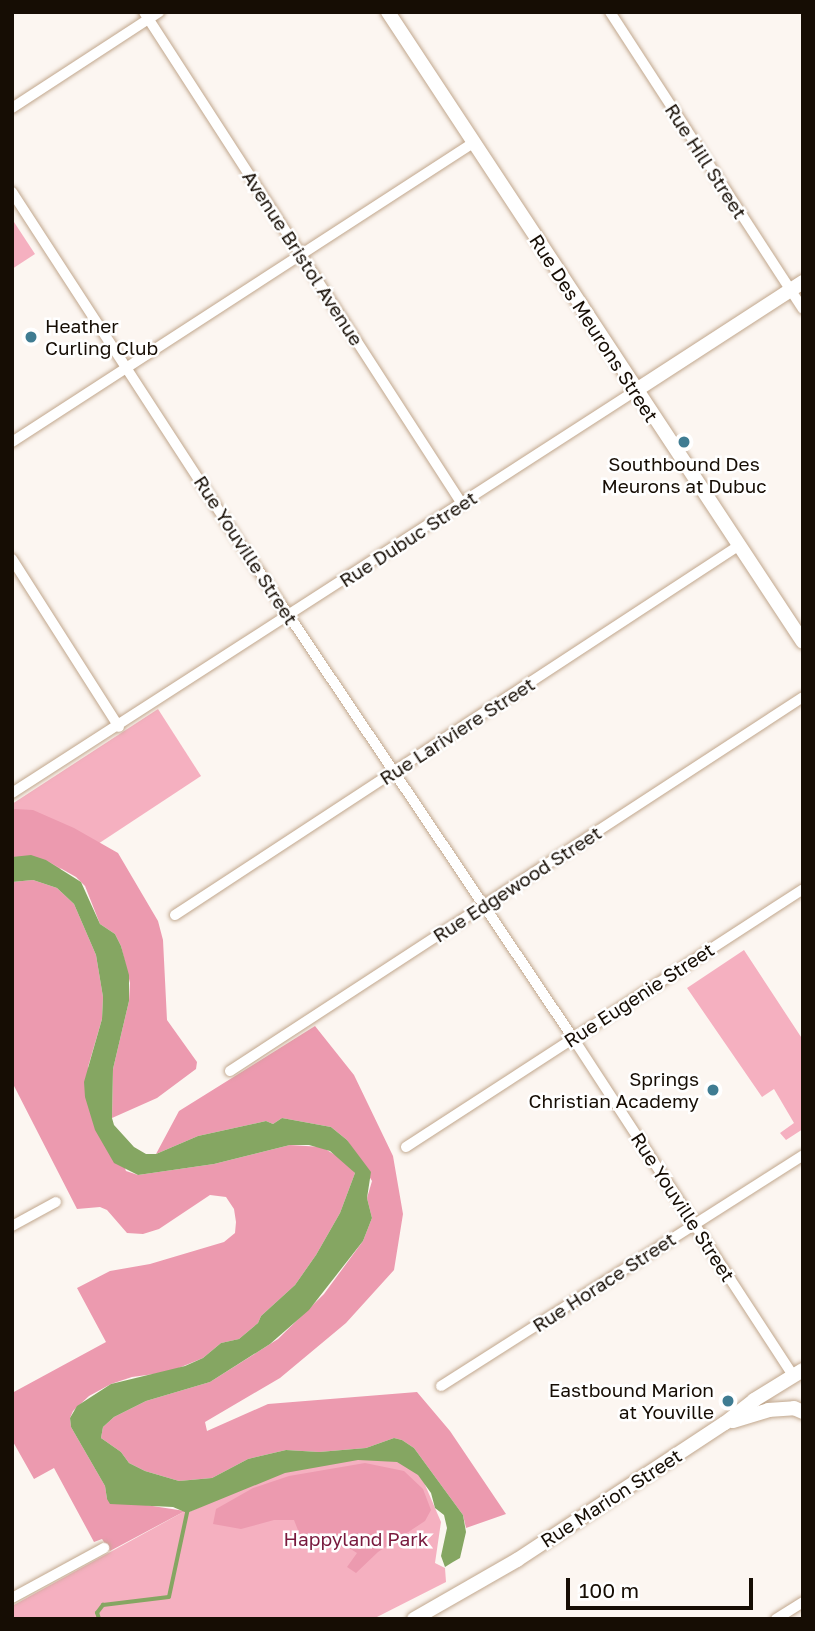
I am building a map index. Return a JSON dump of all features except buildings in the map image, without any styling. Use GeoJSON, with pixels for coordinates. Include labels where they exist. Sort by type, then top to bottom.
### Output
{"type":"FeatureCollection","features":[{"type":"Feature","properties":{"kind":"street"},"geometry":{"type":"LineString","coordinates":[[12,108],[146,16],[159,12]]}},
{"type":"Feature","properties":{"kind":"street","name":"Rue Hill Street"},"geometry":{"type":"LineString","coordinates":[[610,12],[797,286],[803,309]]}},
{"type":"Feature","properties":{"kind":"street","name":"Rue Des Meurons Street"},"geometry":{"type":"LineString","coordinates":[[393,14],[473,143],[803,642]]}},
{"type":"Feature","properties":{"kind":"street","name":"Avenue Bristol Avenue"},"geometry":{"type":"LineString","coordinates":[[146,16],[463,504]]}},
{"type":"Feature","properties":{"kind":"street"},"geometry":{"type":"LineString","coordinates":[[12,442],[473,143]]}},
{"type":"Feature","properties":{"kind":"street","name":"Rue Youville Street"},"geometry":{"type":"LineString","coordinates":[[12,192],[290,617],[695,1224],[798,1373]]}},
{"type":"Feature","properties":{"kind":"street","name":"Rue Dubuc Street"},"geometry":{"type":"LineString","coordinates":[[12,793],[290,617],[797,286]]}},
{"type":"Feature","properties":{"kind":"street","name":"Rue Lariviere Street"},"geometry":{"type":"LineString","coordinates":[[175,915],[738,546]]}},
{"type":"Feature","properties":{"kind":"street"},"geometry":{"type":"LineString","coordinates":[[12,559],[119,727]]}},
{"type":"Feature","properties":{"kind":"street","name":"Rue Edgewood Street"},"geometry":{"type":"LineString","coordinates":[[230,1071],[803,696]]}},
{"type":"Feature","properties":{"kind":"street","name":"Rue Eugenie Street"},"geometry":{"type":"LineString","coordinates":[[406,1147],[803,889]]}},
{"type":"Feature","properties":{"kind":"street","name":"Rue Horace Street"},"geometry":{"type":"LineString","coordinates":[[441,1386],[803,1155]]}},
{"type":"Feature","properties":{"kind":"street"},"geometry":{"type":"LineString","coordinates":[[12,1226],[56,1202]]}},
{"type":"Feature","properties":{"kind":"street","name":"Rue Marion Street"},"geometry":{"type":"LineString","coordinates":[[414,1619],[517,1560],[798,1373]]}},
{"type":"Feature","properties":{"kind":"street"},"geometry":{"type":"LineString","coordinates":[[725,1423],[768,1410],[794,1408],[803,1412]]}},
{"type":"Feature","properties":{"kind":"street"},"geometry":{"type":"LineString","coordinates":[[12,1598],[104,1548]]}},
{"type":"Feature","properties":{"kind":"street"},"geometry":{"type":"LineString","coordinates":[[776,1619],[803,1602]]}},
{"type":"Feature","properties":{"kind":"green space"},"geometry":{"type":"Polygon","coordinates":[[[12,219],[35,254],[12,269],[12,219]]]}},
{"type":"Feature","properties":{"kind":"green space"},"geometry":{"type":"Polygon","coordinates":[[[158,709],[201,776],[60,869],[12,857],[12,804],[158,709]]]}},
{"type":"Feature","properties":{"kind":"green space"},"geometry":{"type":"Polygon","coordinates":[[[12,810],[33,810],[74,828],[118,853],[158,921],[163,940],[167,1020],[197,1062],[196,1069],[157,1098],[112,1118],[113,1069],[129,1001],[130,983],[121,946],[115,934],[100,924],[85,886],[76,877],[46,860],[12,857],[12,810]]]}},
{"type":"Feature","properties":{"kind":"green space"},"geometry":{"type":"Polygon","coordinates":[[[33,880],[57,888],[74,904],[96,955],[103,997],[102,1019],[88,1067],[126,1171],[138,1175],[214,1164],[290,1145],[322,1147],[345,1161],[355,1173],[340,1213],[316,1255],[295,1285],[261,1316],[258,1323],[239,1339],[221,1343],[203,1358],[169,1372],[132,1377],[111,1384],[89,1396],[73,1411],[70,1418],[71,1427],[105,1486],[107,1499],[185,1511],[110,1551],[102,1539],[94,1542],[54,1468],[34,1479],[12,1440],[12,1393],[106,1342],[77,1288],[110,1271],[150,1264],[224,1242],[235,1233],[236,1222],[234,1209],[226,1197],[210,1195],[159,1229],[143,1234],[127,1233],[107,1210],[100,1207],[77,1209],[12,1082],[12,882],[33,880]]]}},
{"type":"Feature","properties":{"kind":"green space"},"geometry":{"type":"Polygon","coordinates":[[[744,950],[803,1040],[803,1129],[786,1140],[780,1133],[794,1123],[774,1089],[762,1097],[687,988],[744,950]]]}},
{"type":"Feature","properties":{"kind":"green space"},"geometry":{"type":"Polygon","coordinates":[[[315,1026],[354,1075],[393,1156],[403,1214],[394,1270],[346,1323],[280,1378],[205,1422],[207,1431],[268,1404],[417,1392],[450,1431],[506,1514],[466,1528],[463,1515],[414,1448],[394,1438],[366,1448],[319,1452],[286,1450],[248,1459],[212,1478],[179,1481],[145,1471],[129,1463],[121,1452],[101,1438],[103,1427],[114,1417],[146,1401],[210,1382],[278,1339],[324,1294],[363,1241],[372,1218],[367,1198],[372,1181],[347,1140],[331,1127],[282,1118],[273,1124],[266,1121],[198,1136],[156,1154],[179,1111],[315,1026]]]}},
{"type":"Feature","properties":{"kind":"green space","name":"Happyland Park"},"geometry":{"type":"Polygon","coordinates":[[[372,1456],[417,1466],[441,1522],[435,1563],[445,1568],[446,1582],[373,1619],[12,1619],[12,1606],[185,1511],[187,1513],[280,1471],[372,1456]]]}},
{"type":"Feature","properties":{"kind":"green space"},"geometry":{"type":"Polygon","coordinates":[[[365,1463],[404,1471],[423,1489],[431,1510],[425,1521],[378,1552],[356,1573],[347,1567],[357,1553],[349,1548],[301,1538],[294,1520],[274,1520],[241,1529],[213,1524],[216,1509],[253,1488],[289,1476],[365,1463]]]}},
{"type":"Feature","properties":{"kind":"shaded area"},"geometry":{"type":"Polygon","coordinates":[[[31,855],[46,860],[81,882],[100,924],[115,934],[121,946],[129,975],[129,1001],[113,1069],[112,1118],[114,1125],[134,1147],[146,1154],[156,1154],[198,1136],[266,1121],[273,1124],[282,1118],[331,1127],[347,1140],[371,1172],[367,1198],[372,1218],[363,1241],[309,1310],[270,1344],[210,1382],[146,1401],[114,1417],[103,1427],[101,1438],[121,1452],[129,1463],[145,1471],[179,1481],[212,1478],[248,1459],[286,1450],[319,1452],[366,1448],[394,1438],[402,1440],[414,1448],[463,1515],[466,1532],[460,1558],[445,1567],[441,1556],[447,1528],[444,1515],[435,1508],[431,1493],[418,1475],[397,1462],[358,1460],[285,1473],[187,1513],[173,1507],[110,1504],[107,1499],[105,1486],[71,1427],[70,1418],[77,1406],[111,1384],[185,1366],[203,1358],[221,1343],[239,1339],[295,1285],[316,1255],[340,1213],[355,1173],[330,1151],[309,1145],[290,1145],[214,1164],[138,1175],[114,1163],[95,1130],[85,1097],[84,1082],[102,1019],[103,997],[96,955],[74,904],[57,888],[33,880],[12,882],[12,857],[31,855]]]}},
{"type":"Feature","properties":{"kind":"waterway"},"geometry":{"type":"LineString","coordinates":[[99,1619],[97,1613],[103,1605],[169,1597],[187,1513]]}},
{"type":"Feature","properties":{"kind":"place","name":"Heather Curling Club"},"geometry":{"type":"Point","coordinates":[31,337]}},
{"type":"Feature","properties":{"kind":"place","name":"Southbound Des Meurons at Dubuc"},"geometry":{"type":"Point","coordinates":[684,442]}},
{"type":"Feature","properties":{"kind":"place","name":"Springs Christian Academy"},"geometry":{"type":"Point","coordinates":[713,1090]}},
{"type":"Feature","properties":{"kind":"place","name":"Eastbound Marion at Youville"},"geometry":{"type":"Point","coordinates":[728,1401]}}]}
